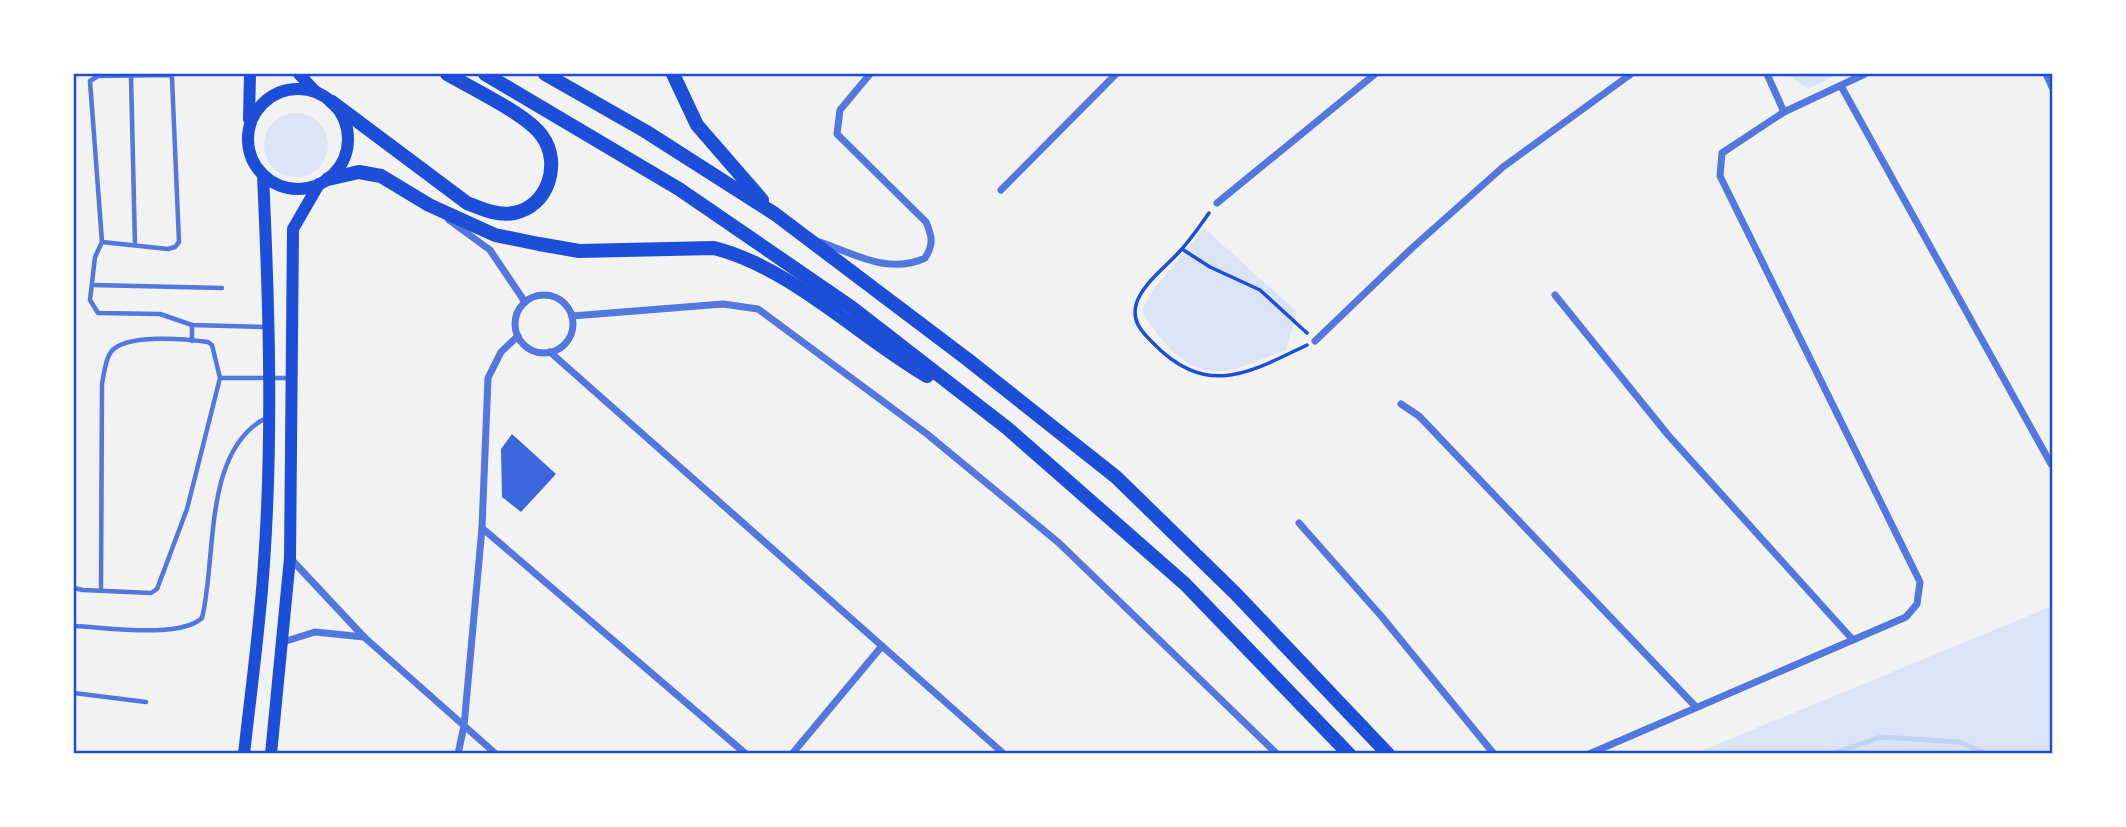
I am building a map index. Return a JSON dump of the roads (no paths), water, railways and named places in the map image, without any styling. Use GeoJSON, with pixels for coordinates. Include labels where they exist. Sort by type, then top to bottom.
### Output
{"type":"FeatureCollection","features":[{"type":"Feature","properties":{"kind":"highway"},"geometry":{"type":"LineString","coordinates":[[332,102],[467,203],[489,212],[510,214],[527,210],[541,197],[549,181],[553,160],[547,144],[533,125],[447,74]]}},
{"type":"Feature","properties":{"kind":"highway"},"geometry":{"type":"LineString","coordinates":[[485,74],[679,189],[851,307],[971,401],[1109,515],[1185,584],[1349,754]]}},
{"type":"Feature","properties":{"kind":"highway"},"geometry":{"type":"LineString","coordinates":[[545,74],[645,131],[775,214],[1116,477],[1235,593],[1388,754]]}},
{"type":"Feature","properties":{"kind":"highway"},"geometry":{"type":"LineString","coordinates":[[673,74],[697,125],[775,214]]}},
{"type":"Feature","properties":{"kind":"highway"},"geometry":{"type":"LineString","coordinates":[[324,182],[359,172],[381,176],[429,205],[495,235],[579,251],[714,248],[734,253],[825,307],[910,366],[971,401]]}},
{"type":"Feature","properties":{"kind":"main road"},"geometry":{"type":"LineString","coordinates":[[250,74],[247,145],[252,162],[262,175],[289,189],[324,182]]}},
{"type":"Feature","properties":{"kind":"main road"},"geometry":{"type":"LineString","coordinates":[[299,74],[315,92]]}},
{"type":"Feature","properties":{"kind":"main road"},"geometry":{"type":"LineString","coordinates":[[249,124],[266,99],[281,91],[298,88],[315,92],[332,102],[342,114],[348,142],[345,156],[293,229],[290,558],[271,754]]}},
{"type":"Feature","properties":{"kind":"main road"},"geometry":{"type":"LineString","coordinates":[[244,754],[264,564],[270,416],[270,327],[262,175]]}},
{"type":"Feature","properties":{"kind":"street"},"geometry":{"type":"LineString","coordinates":[[806,237],[882,263],[900,266],[925,258],[931,248],[932,237],[926,222],[837,134],[839,110],[870,74]]}},
{"type":"Feature","properties":{"kind":"street"},"geometry":{"type":"LineString","coordinates":[[1001,190],[1116,74]]}},
{"type":"Feature","properties":{"kind":"street"},"geometry":{"type":"LineString","coordinates":[[1217,203],[1375,74]]}},
{"type":"Feature","properties":{"kind":"street"},"geometry":{"type":"LineString","coordinates":[[1315,341],[1412,248],[1503,167],[1631,74]]}},
{"type":"Feature","properties":{"kind":"street"},"geometry":{"type":"LineString","coordinates":[[1766,74],[1784,112]]}},
{"type":"Feature","properties":{"kind":"street"},"geometry":{"type":"LineString","coordinates":[[1590,754],[1695,706],[1906,617],[1917,604],[1920,582],[1720,176],[1722,153],[1784,112],[1865,74]]}},
{"type":"Feature","properties":{"kind":"street"},"geometry":{"type":"LineString","coordinates":[[2046,74],[2053,87]]}},
{"type":"Feature","properties":{"kind":"street"},"geometry":{"type":"LineString","coordinates":[[1841,86],[2051,464]]}},
{"type":"Feature","properties":{"kind":"street"},"geometry":{"type":"LineString","coordinates":[[429,205],[490,250],[526,302]]}},
{"type":"Feature","properties":{"kind":"street"},"geometry":{"type":"LineString","coordinates":[[543,295],[561,300],[572,316],[571,335],[559,349],[550,352],[531,350],[518,336],[516,318],[526,302],[543,295]]}},
{"type":"Feature","properties":{"kind":"street"},"geometry":{"type":"LineString","coordinates":[[1555,295],[1668,435],[1853,640]]}},
{"type":"Feature","properties":{"kind":"street"},"geometry":{"type":"LineString","coordinates":[[572,316],[723,304],[758,309],[927,434],[1059,543],[1277,754]]}},
{"type":"Feature","properties":{"kind":"street"},"geometry":{"type":"LineString","coordinates":[[457,754],[464,726],[482,528],[488,378],[501,352],[518,336]]}},
{"type":"Feature","properties":{"kind":"street"},"geometry":{"type":"LineString","coordinates":[[550,352],[1004,754]]}},
{"type":"Feature","properties":{"kind":"street"},"geometry":{"type":"LineString","coordinates":[[1401,404],[1419,416],[1695,706]]}},
{"type":"Feature","properties":{"kind":"street"},"geometry":{"type":"LineString","coordinates":[[1299,523],[1382,617],[1494,754]]}},
{"type":"Feature","properties":{"kind":"street"},"geometry":{"type":"LineString","coordinates":[[482,528],[746,754]]}},
{"type":"Feature","properties":{"kind":"street"},"geometry":{"type":"LineString","coordinates":[[290,558],[364,638],[496,754]]}},
{"type":"Feature","properties":{"kind":"street"},"geometry":{"type":"LineString","coordinates":[[283,642],[303,634],[327,631],[364,638]]}},
{"type":"Feature","properties":{"kind":"street"},"geometry":{"type":"LineString","coordinates":[[792,754],[882,646]]}},
{"type":"Feature","properties":{"kind":"lane"},"geometry":{"type":"LineString","coordinates":[[102,242],[168,249],[179,242],[172,78],[167,75],[98,76],[90,82],[102,242],[95,257],[89,300],[98,313],[160,314],[192,325],[270,327]]}},
{"type":"Feature","properties":{"kind":"lane"},"geometry":{"type":"LineString","coordinates":[[131,76],[135,245]]}},
{"type":"Feature","properties":{"kind":"lane"},"geometry":{"type":"LineString","coordinates":[[92,285],[222,288]]}},
{"type":"Feature","properties":{"kind":"lane"},"geometry":{"type":"LineString","coordinates":[[192,325],[192,341]]}},
{"type":"Feature","properties":{"kind":"lane"},"geometry":{"type":"LineString","coordinates":[[74,588],[101,590],[151,593],[157,589],[187,509],[220,379],[212,345],[192,341],[142,339],[120,345],[110,353],[102,384],[101,590]]}},
{"type":"Feature","properties":{"kind":"lane"},"geometry":{"type":"LineString","coordinates":[[220,379],[293,378]]}},
{"type":"Feature","properties":{"kind":"lane"},"geometry":{"type":"LineString","coordinates":[[74,626],[169,629],[196,624],[202,618],[214,516],[229,458],[255,423],[270,416]]}},
{"type":"Feature","properties":{"kind":"lane"},"geometry":{"type":"LineString","coordinates":[[74,693],[146,702]]}},
{"type":"Feature","properties":{"kind":"waterway"},"geometry":{"type":"LineString","coordinates":[[1831,754],[1881,737],[1959,742],[1987,754]]}}]}
